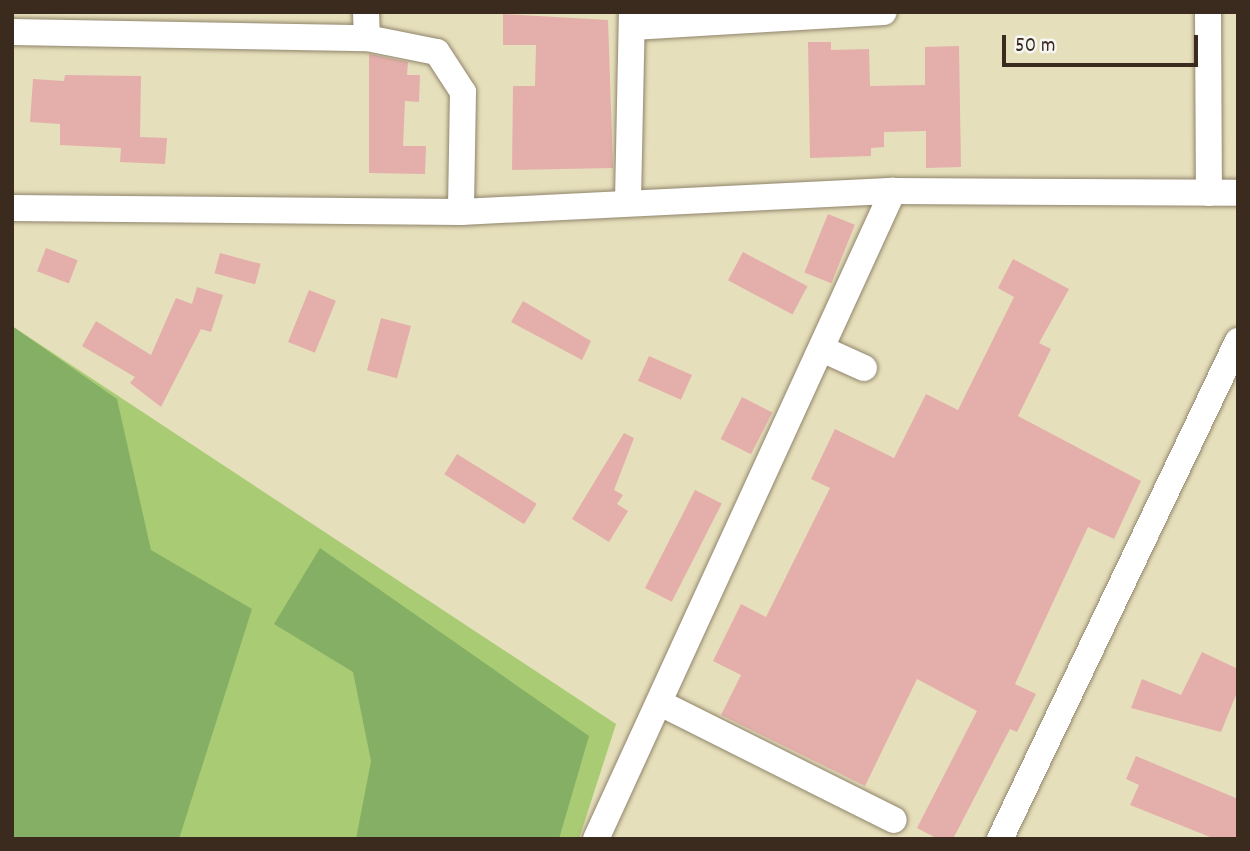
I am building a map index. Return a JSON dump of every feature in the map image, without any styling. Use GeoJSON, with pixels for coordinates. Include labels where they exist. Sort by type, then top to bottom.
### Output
{"type":"FeatureCollection","features":[{"type":"Feature","properties":{"kind":"street"},"geometry":{"type":"LineString","coordinates":[[366,12],[367,38]]}},
{"type":"Feature","properties":{"kind":"street"},"geometry":{"type":"LineString","coordinates":[[628,200],[632,19],[884,12]]}},
{"type":"Feature","properties":{"kind":"street"},"geometry":{"type":"LineString","coordinates":[[1208,12],[1209,192]]}},
{"type":"Feature","properties":{"kind":"street"},"geometry":{"type":"LineString","coordinates":[[12,32],[367,38],[415,44],[453,68],[463,92],[461,212]]}},
{"type":"Feature","properties":{"kind":"street"},"geometry":{"type":"LineString","coordinates":[[596,839],[662,704],[893,191]]}},
{"type":"Feature","properties":{"kind":"street"},"geometry":{"type":"LineString","coordinates":[[12,208],[461,212],[628,200],[893,191],[1238,192]]}},
{"type":"Feature","properties":{"kind":"street"},"geometry":{"type":"LineString","coordinates":[[1000,839],[1238,341]]}},
{"type":"Feature","properties":{"kind":"street"},"geometry":{"type":"LineString","coordinates":[[822,349],[864,368]]}},
{"type":"Feature","properties":{"kind":"street"},"geometry":{"type":"LineString","coordinates":[[662,704],[894,820]]}},
{"type":"Feature","properties":{"kind":"green space"},"geometry":{"type":"Polygon","coordinates":[[[12,326],[616,724],[579,839],[12,839],[12,326]]]}},
{"type":"Feature","properties":{"kind":"green space"},"geometry":{"type":"Polygon","coordinates":[[[12,326],[117,399],[151,550],[252,609],[179,839],[12,839],[12,326]]]}},
{"type":"Feature","properties":{"kind":"green space"},"geometry":{"type":"Polygon","coordinates":[[[320,548],[589,736],[559,839],[356,839],[371,761],[353,672],[274,624],[320,548]]]}},
{"type":"Feature","properties":{"kind":"building"},"geometry":{"type":"Polygon","coordinates":[[[503,14],[608,20],[613,168],[512,170],[513,86],[535,86],[536,45],[503,45],[503,14]]]}},
{"type":"Feature","properties":{"kind":"building"},"geometry":{"type":"Polygon","coordinates":[[[808,42],[831,42],[831,50],[869,49],[870,86],[925,85],[925,47],[959,46],[961,167],[926,168],[926,131],[884,132],[884,147],[871,148],[871,156],[810,158],[808,42]]]}},
{"type":"Feature","properties":{"kind":"building"},"geometry":{"type":"Polygon","coordinates":[[[369,54],[408,62],[407,75],[420,75],[419,102],[405,101],[403,146],[426,146],[425,174],[369,173],[369,54]]]}},
{"type":"Feature","properties":{"kind":"building"},"geometry":{"type":"Polygon","coordinates":[[[65,75],[141,76],[140,137],[167,138],[165,164],[120,162],[121,148],[60,145],[60,124],[30,122],[33,79],[64,81],[65,75]]]}},
{"type":"Feature","properties":{"kind":"building"},"geometry":{"type":"Polygon","coordinates":[[[828,214],[855,225],[831,283],[804,272],[828,214]]]}},
{"type":"Feature","properties":{"kind":"building"},"geometry":{"type":"Polygon","coordinates":[[[46,248],[78,260],[69,284],[37,271],[46,248]]]}},
{"type":"Feature","properties":{"kind":"building"},"geometry":{"type":"Polygon","coordinates":[[[743,252],[807,286],[792,315],[728,280],[743,252]]]}},
{"type":"Feature","properties":{"kind":"building"},"geometry":{"type":"Polygon","coordinates":[[[220,253],[261,264],[255,284],[215,273],[220,253]]]}},
{"type":"Feature","properties":{"kind":"building"},"geometry":{"type":"Polygon","coordinates":[[[1013,259],[1069,289],[1039,343],[1051,349],[1018,416],[1141,481],[1114,539],[1088,527],[1015,684],[1036,694],[1017,732],[1010,729],[953,839],[938,839],[917,828],[977,711],[917,679],[865,786],[721,715],[741,675],[713,661],[741,604],[766,617],[830,488],[811,479],[835,429],[894,458],[926,394],[958,410],[1014,297],[998,288],[1013,259]]]}},
{"type":"Feature","properties":{"kind":"building"},"geometry":{"type":"Polygon","coordinates":[[[197,287],[223,295],[211,332],[201,329],[161,407],[130,383],[135,377],[82,346],[96,321],[151,355],[176,298],[192,304],[197,287]]]}},
{"type":"Feature","properties":{"kind":"building"},"geometry":{"type":"Polygon","coordinates":[[[309,290],[336,301],[315,353],[288,342],[309,290]]]}},
{"type":"Feature","properties":{"kind":"building"},"geometry":{"type":"Polygon","coordinates":[[[523,301],[591,341],[582,360],[511,322],[523,301]]]}},
{"type":"Feature","properties":{"kind":"building"},"geometry":{"type":"Polygon","coordinates":[[[381,318],[411,326],[397,378],[367,370],[381,318]]]}},
{"type":"Feature","properties":{"kind":"building"},"geometry":{"type":"Polygon","coordinates":[[[649,356],[692,375],[681,400],[638,381],[649,356]]]}},
{"type":"Feature","properties":{"kind":"building"},"geometry":{"type":"Polygon","coordinates":[[[742,397],[772,412],[751,454],[721,439],[742,397]]]}},
{"type":"Feature","properties":{"kind":"building"},"geometry":{"type":"Polygon","coordinates":[[[624,433],[634,438],[614,490],[623,495],[617,504],[628,511],[609,542],[572,519],[624,433]]]}},
{"type":"Feature","properties":{"kind":"building"},"geometry":{"type":"Polygon","coordinates":[[[457,454],[537,504],[524,524],[444,474],[457,454]]]}},
{"type":"Feature","properties":{"kind":"building"},"geometry":{"type":"Polygon","coordinates":[[[695,490],[722,504],[672,602],[645,588],[695,490]]]}},
{"type":"Feature","properties":{"kind":"building"},"geometry":{"type":"Polygon","coordinates":[[[1202,652],[1238,669],[1238,690],[1221,732],[1131,708],[1142,679],[1181,695],[1202,652]]]}},
{"type":"Feature","properties":{"kind":"building"},"geometry":{"type":"Polygon","coordinates":[[[1136,756],[1238,799],[1238,839],[1215,839],[1130,805],[1139,785],[1126,779],[1136,756]]]}}]}
